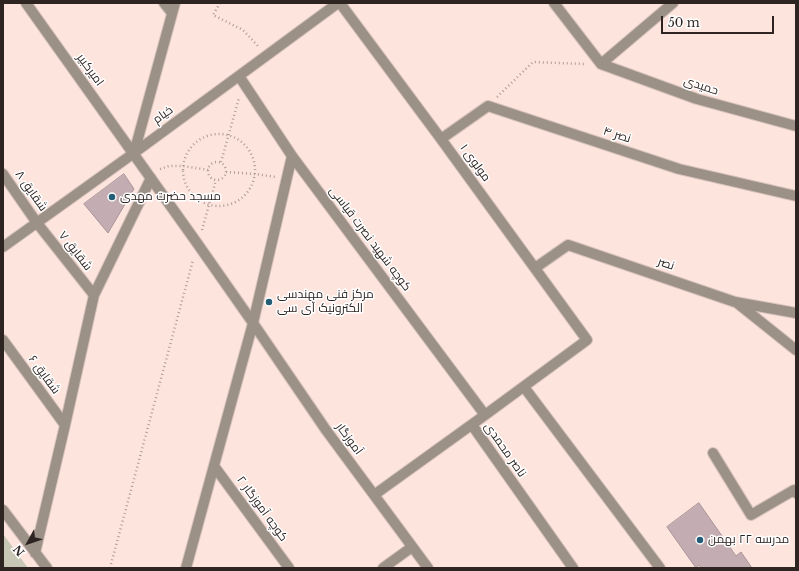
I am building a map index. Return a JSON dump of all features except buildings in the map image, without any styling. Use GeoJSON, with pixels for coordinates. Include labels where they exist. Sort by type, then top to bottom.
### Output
{"type":"FeatureCollection","features":[{"type":"Feature","properties":{"kind":"street","name":"امیرکبیر"},"geometry":{"type":"LineString","coordinates":[[26,3],[134,153]]}},
{"type":"Feature","properties":{"kind":"street"},"geometry":{"type":"LineString","coordinates":[[164,3],[172,13]]}},
{"type":"Feature","properties":{"kind":"street"},"geometry":{"type":"LineString","coordinates":[[134,153],[175,3]]}},
{"type":"Feature","properties":{"kind":"street","name":"خیام"},"geometry":{"type":"LineString","coordinates":[[3,247],[134,153],[241,79],[267,55],[339,3]]}},
{"type":"Feature","properties":{"kind":"street","name":"مولوی ۱"},"geometry":{"type":"LineString","coordinates":[[339,3],[441,139],[587,340],[524,387]]}},
{"type":"Feature","properties":{"kind":"street"},"geometry":{"type":"LineString","coordinates":[[554,3],[601,64],[673,3]]}},
{"type":"Feature","properties":{"kind":"street","name":"حمیدی"},"geometry":{"type":"LineString","coordinates":[[601,64],[697,99],[796,126]]}},
{"type":"Feature","properties":{"kind":"street","name":"کوچه شهید نصرت قیاسی"},"geometry":{"type":"LineString","coordinates":[[241,79],[292,156],[485,415]]}},
{"type":"Feature","properties":{"kind":"street"},"geometry":{"type":"LineString","coordinates":[[441,139],[488,106]]}},
{"type":"Feature","properties":{"kind":"street","name":"نصر ۴"},"geometry":{"type":"LineString","coordinates":[[488,106],[679,169],[796,196]]}},
{"type":"Feature","properties":{"kind":"street","name":"آموزگار"},"geometry":{"type":"LineString","coordinates":[[134,153],[326,430],[428,568]]}},
{"type":"Feature","properties":{"kind":"street"},"geometry":{"type":"LineString","coordinates":[[186,568],[253,323],[292,156]]}},
{"type":"Feature","properties":{"kind":"street","name":"شقایق ۸"},"geometry":{"type":"LineString","coordinates":[[3,174],[37,223]]}},
{"type":"Feature","properties":{"kind":"street"},"geometry":{"type":"LineString","coordinates":[[35,553],[94,295],[150,176]]}},
{"type":"Feature","properties":{"kind":"street","name":"شقایق ۷"},"geometry":{"type":"LineString","coordinates":[[37,223],[94,295]]}},
{"type":"Feature","properties":{"kind":"street","name":"نصر"},"geometry":{"type":"LineString","coordinates":[[535,268],[568,245],[735,302],[796,313]]}},
{"type":"Feature","properties":{"kind":"street"},"geometry":{"type":"LineString","coordinates":[[735,302],[796,350]]}},
{"type":"Feature","properties":{"kind":"street","name":"شقایق ۶"},"geometry":{"type":"LineString","coordinates":[[3,340],[65,426]]}},
{"type":"Feature","properties":{"kind":"street"},"geometry":{"type":"LineString","coordinates":[[472,425],[524,387],[660,568]]}},
{"type":"Feature","properties":{"kind":"street","name":"ناصر محمدی"},"geometry":{"type":"LineString","coordinates":[[374,495],[472,425],[573,568]]}},
{"type":"Feature","properties":{"kind":"street"},"geometry":{"type":"LineString","coordinates":[[713,453],[751,515],[794,490],[796,493]]}},
{"type":"Feature","properties":{"kind":"street","name":"کوچه آموزگار ۲"},"geometry":{"type":"LineString","coordinates":[[214,466],[289,568]]}},
{"type":"Feature","properties":{"kind":"street"},"geometry":{"type":"LineString","coordinates":[[3,510],[47,568]]}},
{"type":"Feature","properties":{"kind":"street"},"geometry":{"type":"LineString","coordinates":[[382,568],[412,547]]}},
{"type":"Feature","properties":{"kind":"path"},"geometry":{"type":"LineString","coordinates":[[220,3],[213,14],[243,30],[267,55]]}},
{"type":"Feature","properties":{"kind":"path"},"geometry":{"type":"LineString","coordinates":[[488,106],[533,62],[601,64]]}},
{"type":"Feature","properties":{"kind":"path"},"geometry":{"type":"LineString","coordinates":[[221,162],[229,135],[241,79]]}},
{"type":"Feature","properties":{"kind":"path"},"geometry":{"type":"LineString","coordinates":[[213,134],[225,134],[236,138],[246,145],[252,155],[255,174],[249,190],[241,199],[231,204],[219,207],[209,205],[196,199],[188,190],[183,178],[182,166],[186,154],[192,145],[202,138],[213,134]]}},
{"type":"Feature","properties":{"kind":"path"},"geometry":{"type":"LineString","coordinates":[[221,162],[225,166],[226,172],[222,179],[216,180],[209,174],[210,166],[221,162]]}},
{"type":"Feature","properties":{"kind":"path"},"geometry":{"type":"LineString","coordinates":[[150,176],[169,166],[182,166],[209,170]]}},
{"type":"Feature","properties":{"kind":"path"},"geometry":{"type":"LineString","coordinates":[[226,172],[255,174],[287,179]]}},
{"type":"Feature","properties":{"kind":"path"},"geometry":{"type":"LineString","coordinates":[[110,568],[197,244],[216,180]]}},
{"type":"Feature","properties":{"kind":"shaded area"},"geometry":{"type":"Polygon","coordinates":[[[3,534],[28,568],[3,568],[3,534]]]}},
{"type":"Feature","properties":{"kind":"place","name":"مسجد حضرت مهدی"},"geometry":{"type":"Point","coordinates":[112,197]}},
{"type":"Feature","properties":{"kind":"place","name":"مرکز فنی مهندسی الکترونیک آی سی"},"geometry":{"type":"Point","coordinates":[269,302]}},
{"type":"Feature","properties":{"kind":"place","name":"مدرسه ۲۲ بهمن"},"geometry":{"type":"Point","coordinates":[700,540]}}]}
